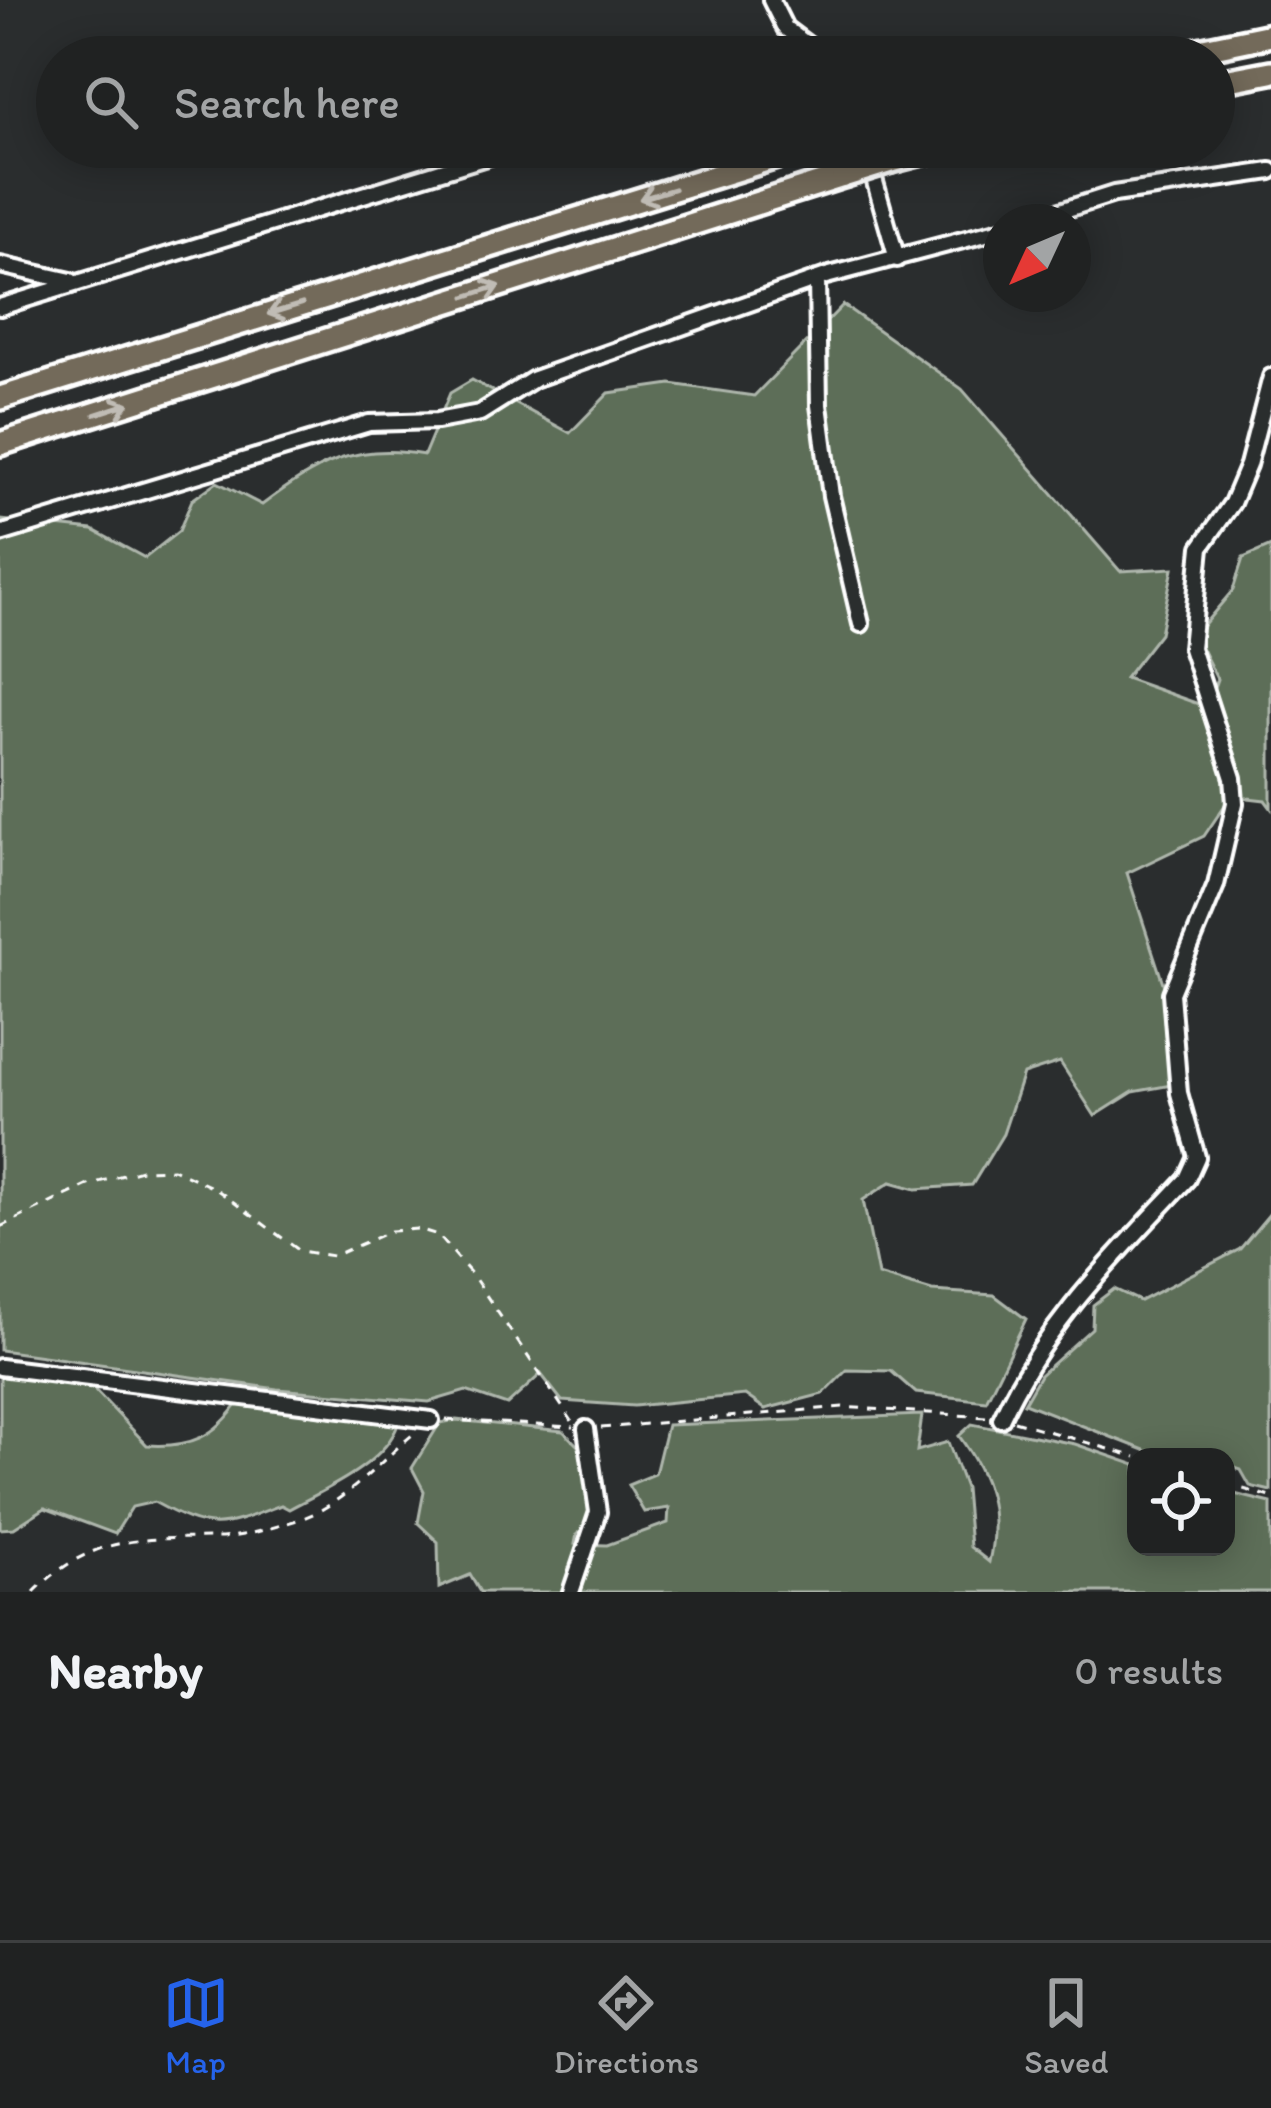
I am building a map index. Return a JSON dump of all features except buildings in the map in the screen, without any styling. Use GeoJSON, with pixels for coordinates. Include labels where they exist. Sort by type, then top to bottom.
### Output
{"type":"FeatureCollection","features":[{"type":"Feature","properties":{"kind":"highway"},"geometry":{"type":"LineString","coordinates":[[1235,42],[1271,35]]}},
{"type":"Feature","properties":{"kind":"highway"},"geometry":{"type":"LineString","coordinates":[[1235,79],[1271,72]]}},
{"type":"Feature","properties":{"kind":"highway"},"geometry":{"type":"LineString","coordinates":[[0,398],[741,168]]}},
{"type":"Feature","properties":{"kind":"highway"},"geometry":{"type":"LineString","coordinates":[[0,444],[869,168]]}},
{"type":"Feature","properties":{"kind":"street"},"geometry":{"type":"LineString","coordinates":[[771,0],[785,28],[795,36]]}},
{"type":"Feature","properties":{"kind":"street"},"geometry":{"type":"LineString","coordinates":[[0,307],[452,168]]}},
{"type":"Feature","properties":{"kind":"street"},"geometry":{"type":"LineString","coordinates":[[871,168],[896,259]]}},
{"type":"Feature","properties":{"kind":"street"},"geometry":{"type":"LineString","coordinates":[[1083,204],[1114,194],[1271,171]]}},
{"type":"Feature","properties":{"kind":"street"},"geometry":{"type":"LineString","coordinates":[[0,534],[370,423],[437,421],[480,413],[534,379],[817,279],[983,235]]}},
{"type":"Feature","properties":{"kind":"street"},"geometry":{"type":"LineString","coordinates":[[0,265],[74,282]]}},
{"type":"Feature","properties":{"kind":"street"},"geometry":{"type":"LineString","coordinates":[[817,279],[818,405],[831,496],[861,624]]}},
{"type":"Feature","properties":{"kind":"street"},"geometry":{"type":"LineString","coordinates":[[1001,1419],[1020,1376],[1053,1327],[1187,1179],[1197,1157],[1180,1093],[1171,993],[1216,885],[1235,803],[1233,778],[1191,648],[1201,547],[1232,503],[1248,465],[1271,377]]}},
{"type":"Feature","properties":{"kind":"street"},"geometry":{"type":"LineString","coordinates":[[0,1367],[431,1420]]}},
{"type":"Feature","properties":{"kind":"street"},"geometry":{"type":"LineString","coordinates":[[571,1592],[598,1512],[581,1428]]}},
{"type":"Feature","properties":{"kind":"path"},"geometry":{"type":"LineString","coordinates":[[0,1227],[88,1185],[141,1170],[173,1169],[216,1189],[300,1251],[333,1256],[391,1231],[418,1228],[438,1235],[473,1276],[581,1428]]}},
{"type":"Feature","properties":{"kind":"path"},"geometry":{"type":"LineString","coordinates":[[34,1592],[80,1556],[122,1540],[219,1538],[302,1519],[350,1490],[431,1420],[491,1418],[581,1428],[843,1407],[1001,1419],[1127,1454]]}},
{"type":"Feature","properties":{"kind":"path"},"geometry":{"type":"LineString","coordinates":[[1235,1487],[1271,1497]]}},
{"type":"Feature","properties":{"kind":"green space"},"geometry":{"type":"Polygon","coordinates":[[[843,305],[962,389],[1120,571],[1173,568],[1160,633],[1125,678],[1207,707],[1217,679],[1195,635],[1233,590],[1243,558],[1271,546],[1271,808],[1265,800],[1231,796],[1204,836],[1127,873],[1165,989],[1177,1084],[1133,1092],[1095,1116],[1060,1062],[1023,1074],[1003,1134],[972,1185],[916,1189],[891,1182],[863,1200],[878,1275],[932,1291],[994,1295],[1026,1319],[986,1401],[916,1393],[891,1371],[847,1370],[823,1394],[765,1409],[745,1395],[634,1406],[562,1401],[541,1374],[507,1405],[466,1391],[429,1402],[277,1389],[0,1350],[0,520],[93,530],[145,558],[179,531],[192,500],[217,482],[262,505],[319,468],[356,454],[424,455],[450,393],[472,380],[570,433],[609,393],[671,384],[754,396],[843,305]]]}},
{"type":"Feature","properties":{"kind":"green space"},"geometry":{"type":"Polygon","coordinates":[[[1271,1212],[1271,1491],[1250,1486],[1235,1468],[1235,1448],[1139,1448],[1024,1403],[1040,1375],[1092,1328],[1093,1305],[1114,1289],[1140,1301],[1240,1249],[1271,1212]]]}},
{"type":"Feature","properties":{"kind":"green space"},"geometry":{"type":"Polygon","coordinates":[[[0,1366],[74,1368],[147,1445],[200,1438],[240,1401],[398,1424],[367,1463],[289,1509],[281,1505],[217,1524],[190,1519],[154,1502],[132,1507],[115,1534],[45,1508],[14,1528],[0,1529],[0,1366]]]}},
{"type":"Feature","properties":{"kind":"green space"},"geometry":{"type":"Polygon","coordinates":[[[922,1415],[917,1451],[948,1442],[965,1488],[970,1547],[989,1562],[993,1527],[989,1496],[959,1436],[972,1424],[1075,1444],[1127,1462],[1127,1556],[1235,1556],[1235,1494],[1271,1503],[1271,1592],[480,1592],[470,1575],[439,1588],[438,1542],[418,1523],[424,1491],[412,1468],[440,1423],[456,1420],[563,1431],[597,1465],[606,1513],[577,1534],[575,1544],[607,1545],[668,1523],[669,1508],[644,1512],[628,1485],[655,1474],[667,1425],[922,1415]]]}}]}
